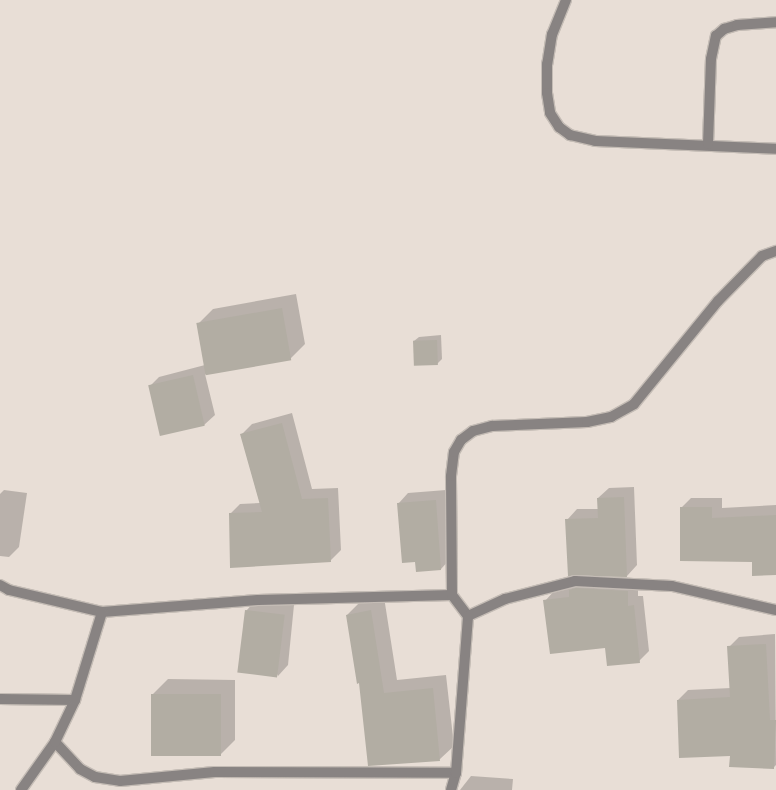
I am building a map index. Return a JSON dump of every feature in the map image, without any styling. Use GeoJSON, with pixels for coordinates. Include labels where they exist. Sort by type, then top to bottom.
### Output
{"type":"FeatureCollection","features":[{"type":"Feature","properties":{"kind":"street"},"geometry":{"type":"LineString","coordinates":[[566,0],[552,34],[547,64],[550,113],[559,126],[570,135],[595,141],[708,144],[776,149]]}},
{"type":"Feature","properties":{"kind":"street"},"geometry":{"type":"LineString","coordinates":[[708,144],[711,59],[716,36],[724,29],[737,25],[776,22]]}},
{"type":"Feature","properties":{"kind":"street"},"geometry":{"type":"LineString","coordinates":[[451,790],[456,773],[468,616],[452,596],[451,476],[454,452],[460,440],[473,431],[492,426],[587,422],[611,417],[634,404],[718,301],[762,256],[776,251]]}},
{"type":"Feature","properties":{"kind":"street"},"geometry":{"type":"LineString","coordinates":[[468,616],[505,598],[575,581],[672,586],[776,610]]}},
{"type":"Feature","properties":{"kind":"street"},"geometry":{"type":"LineString","coordinates":[[0,586],[102,612],[258,600],[452,596]]}},
{"type":"Feature","properties":{"kind":"street"},"geometry":{"type":"LineString","coordinates":[[21,790],[55,742],[75,700],[102,612]]}},
{"type":"Feature","properties":{"kind":"street"},"geometry":{"type":"LineString","coordinates":[[0,699],[75,700]]}},
{"type":"Feature","properties":{"kind":"street"},"geometry":{"type":"LineString","coordinates":[[55,742],[80,768],[95,777],[120,781],[215,772],[456,773]]}},
{"type":"Feature","properties":{"kind":"building"},"geometry":{"type":"Polygon","coordinates":[[[282,308],[291,360],[206,375],[196,323],[282,308]]]}},
{"type":"Feature","properties":{"kind":"building"},"geometry":{"type":"Polygon","coordinates":[[[437,340],[438,365],[414,366],[413,341],[437,340]]]}},
{"type":"Feature","properties":{"kind":"building"},"geometry":{"type":"Polygon","coordinates":[[[193,375],[205,426],[160,436],[148,385],[193,375]]]}},
{"type":"Feature","properties":{"kind":"building"},"geometry":{"type":"Polygon","coordinates":[[[282,423],[302,499],[328,498],[331,562],[230,568],[229,513],[262,512],[240,434],[282,423]]]}},
{"type":"Feature","properties":{"kind":"building"},"geometry":{"type":"Polygon","coordinates":[[[624,497],[627,577],[568,576],[565,519],[598,518],[597,498],[624,497]]]}},
{"type":"Feature","properties":{"kind":"building"},"geometry":{"type":"Polygon","coordinates":[[[436,500],[441,570],[416,572],[415,562],[402,563],[397,503],[436,500]]]}},
{"type":"Feature","properties":{"kind":"building"},"geometry":{"type":"Polygon","coordinates":[[[680,507],[712,507],[712,518],[776,515],[776,575],[752,576],[752,562],[680,561],[680,507]]]}},
{"type":"Feature","properties":{"kind":"building"},"geometry":{"type":"Polygon","coordinates":[[[576,588],[628,591],[628,606],[634,605],[640,663],[607,666],[605,648],[550,654],[543,600],[569,597],[569,590],[576,588]]]}},
{"type":"Feature","properties":{"kind":"building"},"geometry":{"type":"Polygon","coordinates":[[[245,610],[285,615],[277,677],[237,673],[245,610]]]}},
{"type":"Feature","properties":{"kind":"building"},"geometry":{"type":"Polygon","coordinates":[[[371,610],[384,693],[433,688],[440,761],[368,766],[359,683],[357,684],[346,615],[371,610]]]}},
{"type":"Feature","properties":{"kind":"building"},"geometry":{"type":"Polygon","coordinates":[[[766,644],[770,720],[776,720],[774,769],[729,767],[730,756],[679,758],[677,700],[730,697],[727,646],[766,644]]]}},
{"type":"Feature","properties":{"kind":"building"},"geometry":{"type":"Polygon","coordinates":[[[151,694],[221,694],[221,756],[151,756],[151,694]]]}}]}
